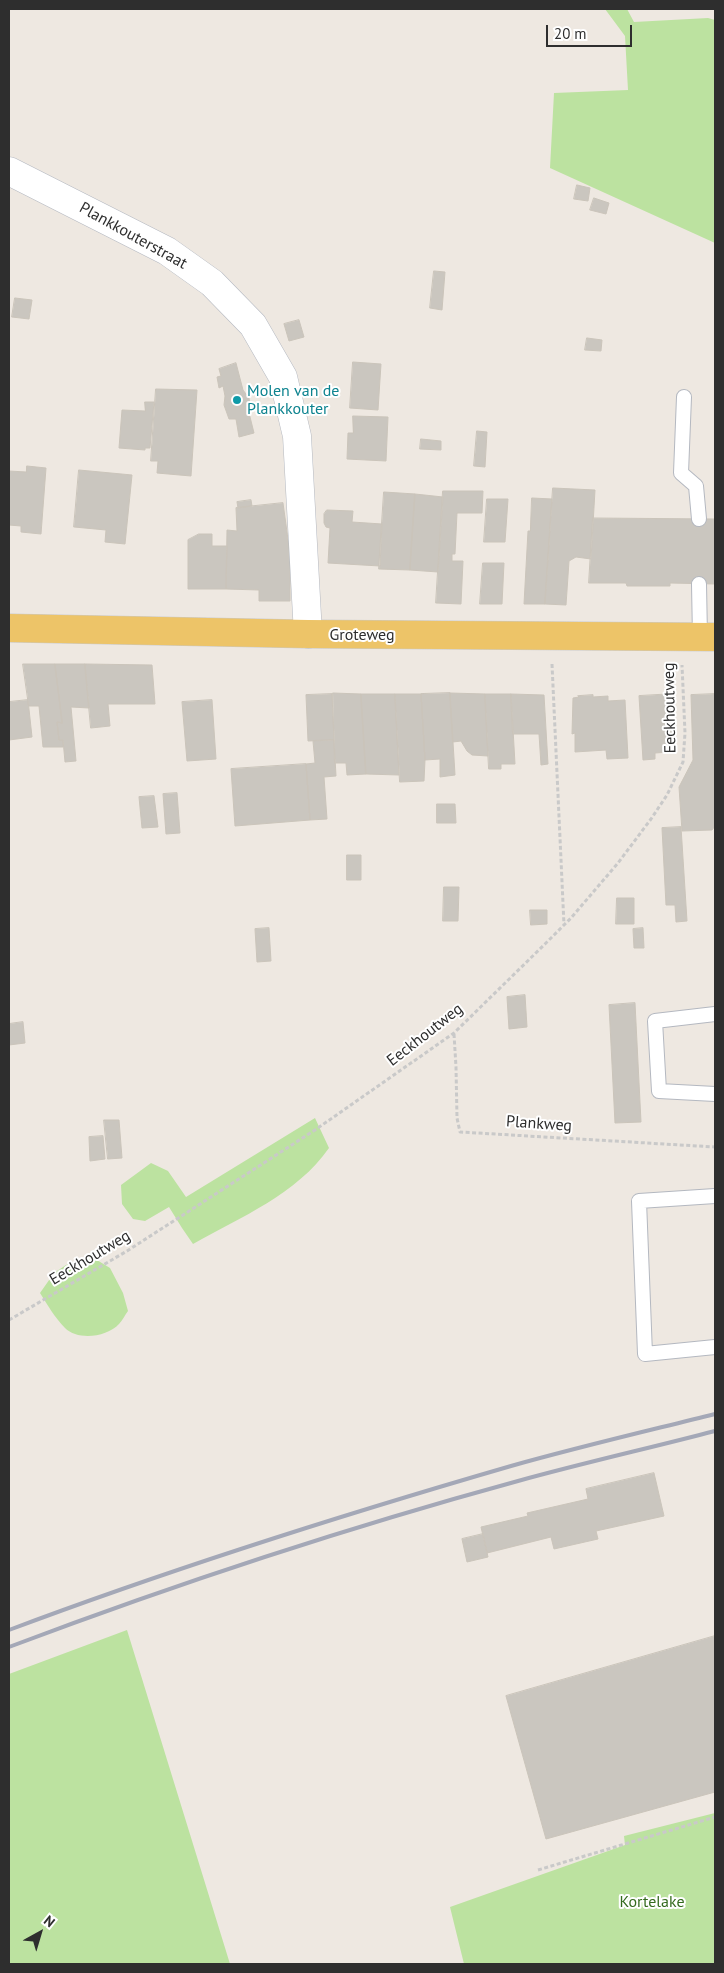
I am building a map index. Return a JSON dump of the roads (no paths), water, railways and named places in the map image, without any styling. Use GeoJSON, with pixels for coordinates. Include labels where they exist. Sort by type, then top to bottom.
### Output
{"type":"FeatureCollection","features":[{"type":"Feature","properties":{"kind":"main road","name":"Groteweg"},"geometry":{"type":"LineString","coordinates":[[9,628],[308,634],[698,637]]}},
{"type":"Feature","properties":{"kind":"street","name":"Plankkouterstraat"},"geometry":{"type":"LineString","coordinates":[[9,171],[168,251],[212,283],[253,325],[283,377],[297,436],[308,634]]}},
{"type":"Feature","properties":{"kind":"lane"},"geometry":{"type":"LineString","coordinates":[[684,397],[681,473],[696,486],[699,519]]}},
{"type":"Feature","properties":{"kind":"lane"},"geometry":{"type":"LineString","coordinates":[[698,637],[699,584]]}},
{"type":"Feature","properties":{"kind":"lane"},"geometry":{"type":"LineString","coordinates":[[715,1014],[655,1021],[659,1091],[715,1094]]}},
{"type":"Feature","properties":{"kind":"lane"},"geometry":{"type":"LineString","coordinates":[[715,1196],[639,1201],[645,1354],[715,1347]]}},
{"type":"Feature","properties":{"kind":"railway"},"geometry":{"type":"LineString","coordinates":[[9,1630],[133,1585],[258,1543],[384,1504],[536,1459],[715,1414]]}},
{"type":"Feature","properties":{"kind":"railway"},"geometry":{"type":"LineString","coordinates":[[9,1647],[198,1579],[389,1518],[542,1474],[715,1431]]}},
{"type":"Feature","properties":{"kind":"place","name":"Molen van de Plankkouter"},"geometry":{"type":"Point","coordinates":[237,400]}},
{"type":"Feature","properties":{"kind":"park label","name":"Kortelake"},"geometry":{"type":"Point","coordinates":[652,1902]}}]}
